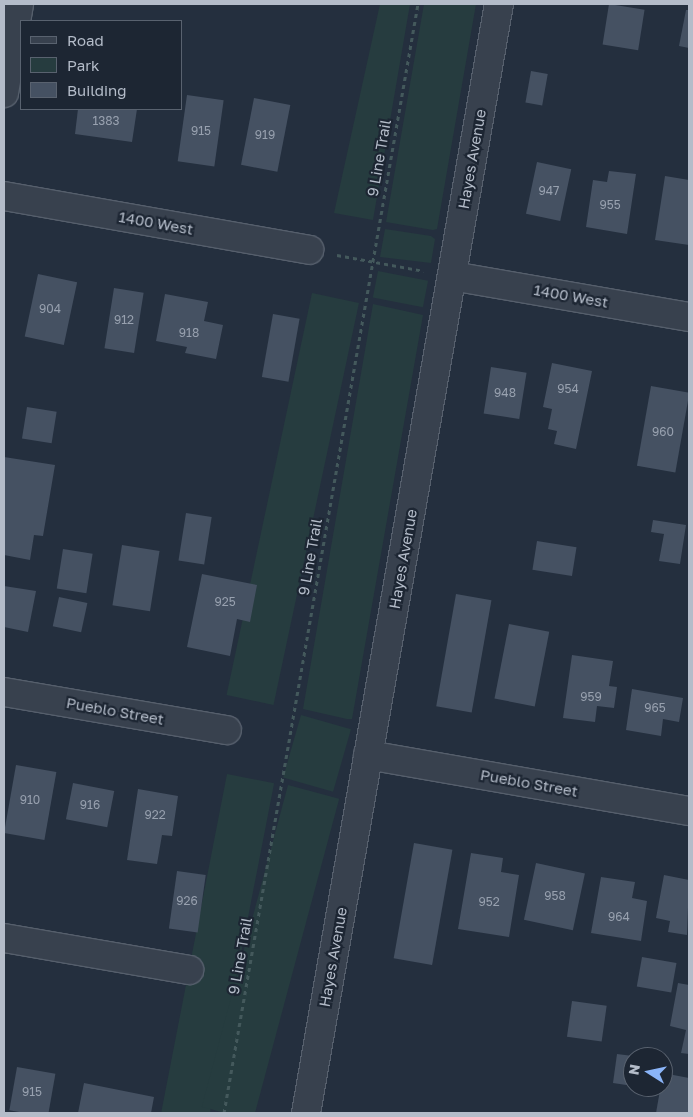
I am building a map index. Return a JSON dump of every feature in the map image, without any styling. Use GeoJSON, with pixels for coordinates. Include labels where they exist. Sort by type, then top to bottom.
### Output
{"type":"FeatureCollection","features":[{"type":"Feature","properties":{"kind":"street"},"geometry":{"type":"LineString","coordinates":[[4,93],[19,4]]}},
{"type":"Feature","properties":{"kind":"street","name":"Hayes Avenue"},"geometry":{"type":"LineString","coordinates":[[306,1113],[499,4]]}},
{"type":"Feature","properties":{"kind":"street","name":"1400 West"},"geometry":{"type":"LineString","coordinates":[[4,196],[309,250]]}},
{"type":"Feature","properties":{"kind":"street","name":"1400 West"},"geometry":{"type":"LineString","coordinates":[[452,276],[689,317]]}},
{"type":"Feature","properties":{"kind":"street","name":"Pueblo Street"},"geometry":{"type":"LineString","coordinates":[[4,692],[227,730]]}},
{"type":"Feature","properties":{"kind":"street","name":"Pueblo Street"},"geometry":{"type":"LineString","coordinates":[[368,755],[689,811]]}},
{"type":"Feature","properties":{"kind":"street"},"geometry":{"type":"LineString","coordinates":[[4,938],[190,970]]}},
{"type":"Feature","properties":{"kind":"path","name":"9 Line Trail"},"geometry":{"type":"LineString","coordinates":[[224,1113],[418,4]]}},
{"type":"Feature","properties":{"kind":"path"},"geometry":{"type":"LineString","coordinates":[[309,250],[452,276]]}},
{"type":"Feature","properties":{"kind":"green space"},"geometry":{"type":"Polygon","coordinates":[[[380,4],[410,4],[373,220],[334,213],[380,4]]]}},
{"type":"Feature","properties":{"kind":"green space"},"geometry":{"type":"Polygon","coordinates":[[[424,4],[476,4],[437,229],[433,230],[386,222],[424,4]]]}},
{"type":"Feature","properties":{"kind":"green space"},"geometry":{"type":"Polygon","coordinates":[[[385,229],[431,236],[435,239],[431,263],[380,257],[385,229]]]}},
{"type":"Feature","properties":{"kind":"green space"},"geometry":{"type":"Polygon","coordinates":[[[378,271],[428,281],[423,307],[373,298],[378,271]]]}},
{"type":"Feature","properties":{"kind":"green space"},"geometry":{"type":"Polygon","coordinates":[[[312,293],[359,303],[273,705],[227,695],[312,293]]]}},
{"type":"Feature","properties":{"kind":"green space"},"geometry":{"type":"Polygon","coordinates":[[[373,304],[423,315],[352,719],[347,719],[303,709],[373,304]]]}},
{"type":"Feature","properties":{"kind":"green space"},"geometry":{"type":"Polygon","coordinates":[[[301,715],[351,729],[333,792],[283,777],[301,715]]]}},
{"type":"Feature","properties":{"kind":"green space"},"geometry":{"type":"Polygon","coordinates":[[[227,774],[274,783],[210,1113],[161,1112],[227,774]]]}},
{"type":"Feature","properties":{"kind":"green space"},"geometry":{"type":"Polygon","coordinates":[[[288,785],[339,799],[255,1113],[225,1113],[202,1107],[288,785]]]}},
{"type":"Feature","properties":{"kind":"building"},"geometry":{"type":"Polygon","coordinates":[[[609,4],[645,10],[638,50],[603,44],[609,4]]]}},
{"type":"Feature","properties":{"kind":"building"},"geometry":{"type":"Polygon","coordinates":[[[686,10],[689,10],[689,48],[679,46],[686,10]]]}},
{"type":"Feature","properties":{"kind":"building"},"geometry":{"type":"Polygon","coordinates":[[[531,71],[548,74],[542,105],[525,103],[531,71]]]}},
{"type":"Feature","properties":{"kind":"building"},"geometry":{"type":"Polygon","coordinates":[[[187,95],[224,100],[214,166],[178,161],[187,95]]]}},
{"type":"Feature","properties":{"kind":"building"},"geometry":{"type":"Polygon","coordinates":[[[254,98],[290,105],[277,172],[241,165],[254,98]]]}},
{"type":"Feature","properties":{"kind":"building"},"geometry":{"type":"Polygon","coordinates":[[[78,110],[137,110],[132,142],[75,134],[78,110]]]}},
{"type":"Feature","properties":{"kind":"building"},"geometry":{"type":"Polygon","coordinates":[[[537,162],[571,169],[560,221],[526,214],[537,162]]]}},
{"type":"Feature","properties":{"kind":"building"},"geometry":{"type":"Polygon","coordinates":[[[609,171],[636,174],[627,234],[586,227],[593,180],[607,182],[609,171]]]}},
{"type":"Feature","properties":{"kind":"building"},"geometry":{"type":"Polygon","coordinates":[[[665,176],[689,180],[689,245],[655,240],[665,176]]]}},
{"type":"Feature","properties":{"kind":"building"},"geometry":{"type":"Polygon","coordinates":[[[38,274],[77,282],[64,345],[25,337],[38,274]]]}},
{"type":"Feature","properties":{"kind":"building"},"geometry":{"type":"Polygon","coordinates":[[[114,288],[144,293],[134,353],[104,348],[114,288]]]}},
{"type":"Feature","properties":{"kind":"building"},"geometry":{"type":"Polygon","coordinates":[[[165,294],[208,302],[204,321],[223,325],[216,359],[185,353],[187,347],[156,341],[165,294]]]}},
{"type":"Feature","properties":{"kind":"building"},"geometry":{"type":"Polygon","coordinates":[[[273,314],[300,319],[288,382],[262,377],[273,314]]]}},
{"type":"Feature","properties":{"kind":"building"},"geometry":{"type":"Polygon","coordinates":[[[552,363],[592,371],[576,449],[554,444],[557,431],[548,429],[552,409],[543,407],[552,363]]]}},
{"type":"Feature","properties":{"kind":"building"},"geometry":{"type":"Polygon","coordinates":[[[491,367],[527,373],[519,419],[484,413],[491,367]]]}},
{"type":"Feature","properties":{"kind":"building"},"geometry":{"type":"Polygon","coordinates":[[[651,386],[689,393],[675,473],[637,466],[651,386]]]}},
{"type":"Feature","properties":{"kind":"building"},"geometry":{"type":"Polygon","coordinates":[[[27,407],[57,412],[52,443],[22,439],[27,407]]]}},
{"type":"Feature","properties":{"kind":"building"},"geometry":{"type":"Polygon","coordinates":[[[4,457],[55,465],[43,536],[34,535],[30,560],[4,555],[4,457]]]}},
{"type":"Feature","properties":{"kind":"building"},"geometry":{"type":"Polygon","coordinates":[[[186,513],[212,517],[204,564],[178,560],[186,513]]]}},
{"type":"Feature","properties":{"kind":"building"},"geometry":{"type":"Polygon","coordinates":[[[653,520],[686,525],[680,564],[659,561],[664,534],[651,532],[653,520]]]}},
{"type":"Feature","properties":{"kind":"building"},"geometry":{"type":"Polygon","coordinates":[[[537,541],[577,547],[572,576],[532,570],[537,541]]]}},
{"type":"Feature","properties":{"kind":"building"},"geometry":{"type":"Polygon","coordinates":[[[122,545],[160,551],[150,611],[112,605],[122,545]]]}},
{"type":"Feature","properties":{"kind":"building"},"geometry":{"type":"Polygon","coordinates":[[[63,549],[93,554],[86,593],[57,589],[63,549]]]}},
{"type":"Feature","properties":{"kind":"building"},"geometry":{"type":"Polygon","coordinates":[[[202,574],[257,585],[250,622],[237,619],[230,656],[187,647],[202,574]]]}},
{"type":"Feature","properties":{"kind":"building"},"geometry":{"type":"Polygon","coordinates":[[[4,586],[36,591],[28,632],[4,627],[4,586]]]}},
{"type":"Feature","properties":{"kind":"building"},"geometry":{"type":"Polygon","coordinates":[[[456,594],[491,600],[472,713],[436,706],[456,594]]]}},
{"type":"Feature","properties":{"kind":"building"},"geometry":{"type":"Polygon","coordinates":[[[59,597],[87,603],[81,632],[53,626],[59,597]]]}},
{"type":"Feature","properties":{"kind":"building"},"geometry":{"type":"Polygon","coordinates":[[[509,624],[549,632],[535,706],[494,699],[509,624]]]}},
{"type":"Feature","properties":{"kind":"building"},"geometry":{"type":"Polygon","coordinates":[[[572,655],[613,661],[609,686],[617,687],[614,708],[597,706],[595,722],[563,718],[572,655]]]}},
{"type":"Feature","properties":{"kind":"building"},"geometry":{"type":"Polygon","coordinates":[[[632,689],[683,698],[679,722],[663,719],[661,736],[626,730],[632,689]]]}},
{"type":"Feature","properties":{"kind":"building"},"geometry":{"type":"Polygon","coordinates":[[[16,765],[56,772],[44,840],[4,833],[16,765]]]}},
{"type":"Feature","properties":{"kind":"building"},"geometry":{"type":"Polygon","coordinates":[[[73,783],[114,791],[107,827],[66,819],[73,783]]]}},
{"type":"Feature","properties":{"kind":"building"},"geometry":{"type":"Polygon","coordinates":[[[138,789],[178,796],[172,836],[162,835],[157,864],[127,860],[138,789]]]}},
{"type":"Feature","properties":{"kind":"building"},"geometry":{"type":"Polygon","coordinates":[[[414,843],[452,850],[432,965],[394,958],[414,843]]]}},
{"type":"Feature","properties":{"kind":"building"},"geometry":{"type":"Polygon","coordinates":[[[471,853],[503,858],[501,872],[519,875],[509,937],[458,929],[471,853]]]}},
{"type":"Feature","properties":{"kind":"building"},"geometry":{"type":"Polygon","coordinates":[[[536,863],[585,873],[573,930],[524,920],[536,863]]]}},
{"type":"Feature","properties":{"kind":"building"},"geometry":{"type":"Polygon","coordinates":[[[177,871],[206,875],[198,932],[169,928],[177,871]]]}},
{"type":"Feature","properties":{"kind":"building"},"geometry":{"type":"Polygon","coordinates":[[[664,875],[689,880],[687,935],[668,932],[670,921],[656,918],[664,875]]]}},
{"type":"Feature","properties":{"kind":"building"},"geometry":{"type":"Polygon","coordinates":[[[601,877],[635,882],[632,898],[647,901],[641,941],[591,933],[601,877]]]}},
{"type":"Feature","properties":{"kind":"building"},"geometry":{"type":"Polygon","coordinates":[[[642,957],[676,963],[671,993],[637,987],[642,957]]]}},
{"type":"Feature","properties":{"kind":"building"},"geometry":{"type":"Polygon","coordinates":[[[678,983],[689,985],[689,1054],[681,1053],[686,1030],[670,1026],[678,983]]]}},
{"type":"Feature","properties":{"kind":"building"},"geometry":{"type":"Polygon","coordinates":[[[572,1001],[607,1006],[602,1042],[567,1037],[572,1001]]]}},
{"type":"Feature","properties":{"kind":"building"},"geometry":{"type":"Polygon","coordinates":[[[617,1054],[623,1055],[623,1084],[613,1083],[617,1054]]]}},
{"type":"Feature","properties":{"kind":"building"},"geometry":{"type":"Polygon","coordinates":[[[17,1067],[55,1074],[48,1113],[24,1113],[9,1110],[17,1067]]]}},
{"type":"Feature","properties":{"kind":"building"},"geometry":{"type":"Polygon","coordinates":[[[673,1075],[689,1078],[689,1113],[656,1113],[659,1097],[673,1097],[673,1075]]]}},
{"type":"Feature","properties":{"kind":"building"},"geometry":{"type":"Polygon","coordinates":[[[84,1083],[154,1097],[151,1113],[78,1113],[84,1083]]]}}]}
